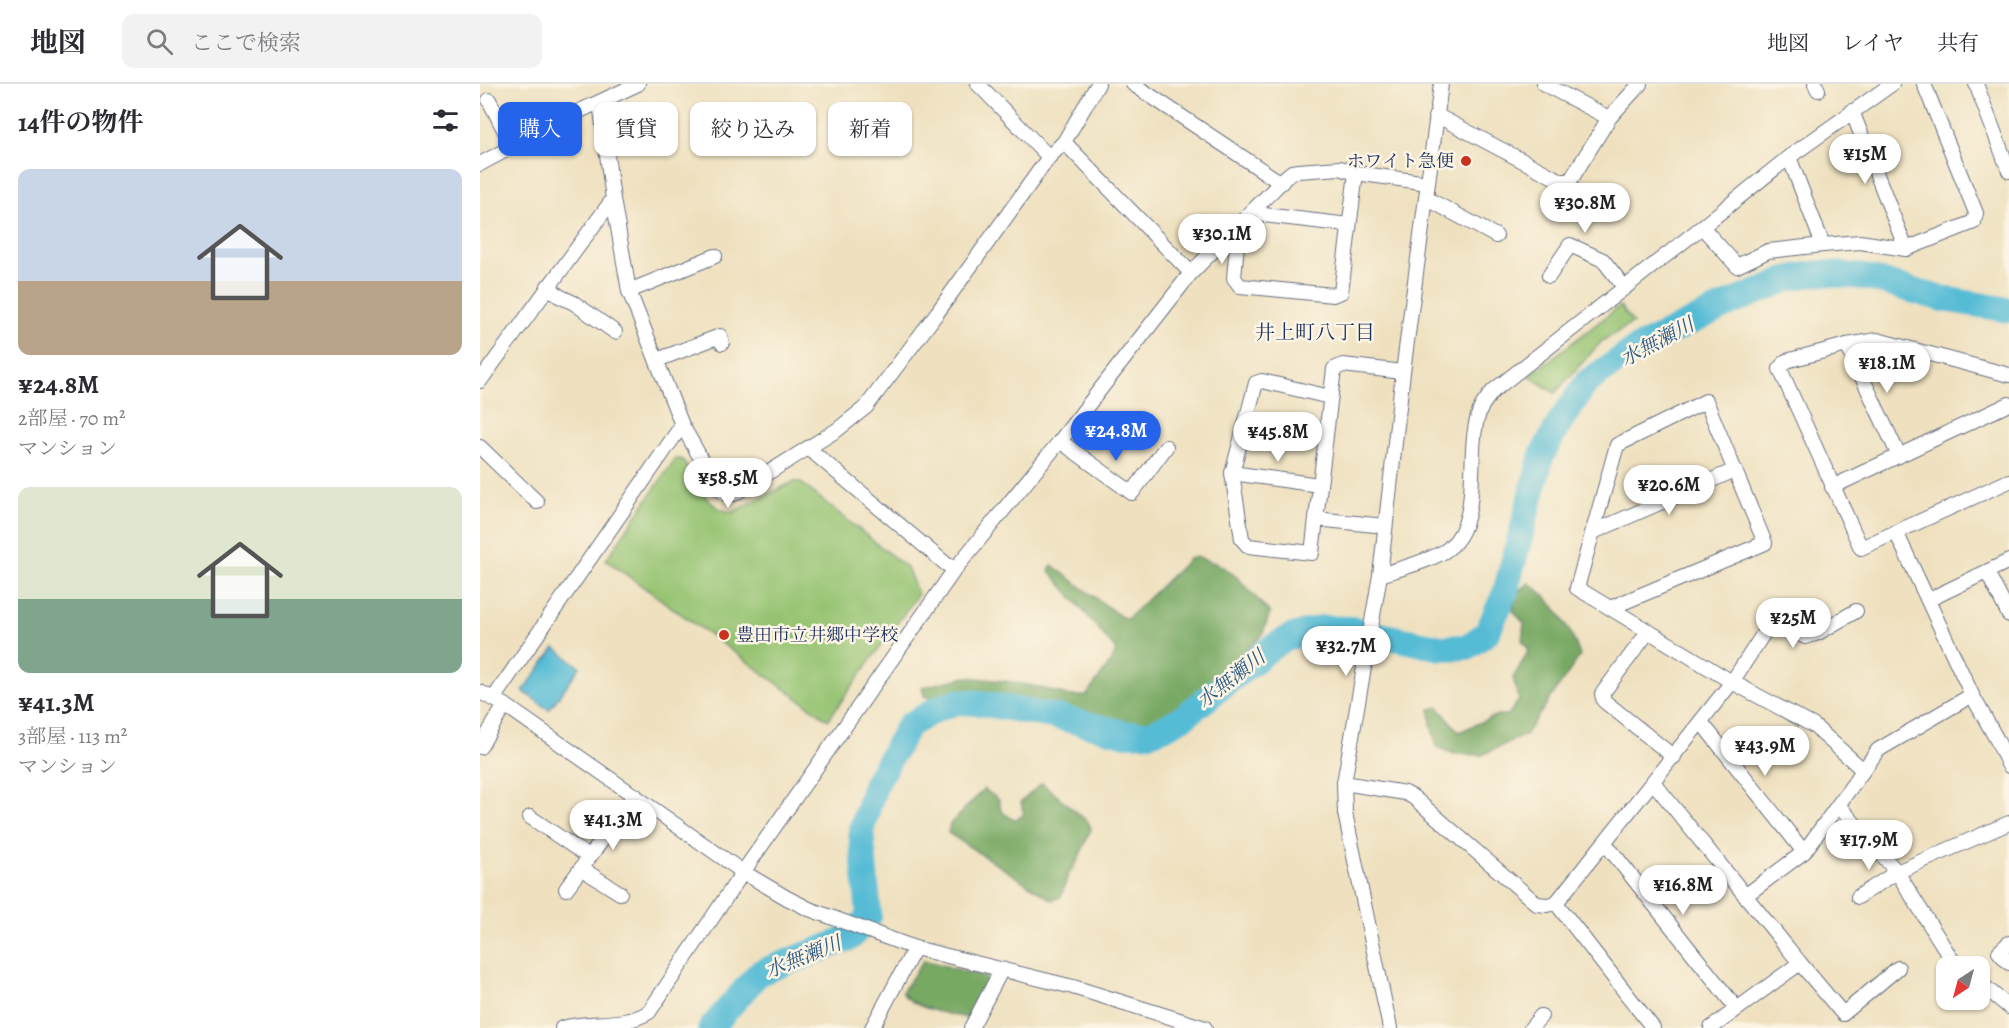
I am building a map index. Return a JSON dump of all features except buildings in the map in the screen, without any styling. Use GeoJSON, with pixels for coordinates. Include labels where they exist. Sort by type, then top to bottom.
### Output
{"type":"FeatureCollection","features":[{"type":"Feature","properties":{"kind":"street"},"geometry":{"type":"LineString","coordinates":[[601,102],[619,88],[638,84]]}},
{"type":"Feature","properties":{"kind":"street"},"geometry":{"type":"LineString","coordinates":[[978,84],[1049,157]]}},
{"type":"Feature","properties":{"kind":"street"},"geometry":{"type":"LineString","coordinates":[[607,156],[629,291],[682,425],[717,487],[723,494],[734,494],[849,422],[866,407],[1049,157],[1064,142],[1098,84]]}},
{"type":"Feature","properties":{"kind":"street"},"geometry":{"type":"LineString","coordinates":[[1133,84],[1281,183]]}},
{"type":"Feature","properties":{"kind":"street"},"geometry":{"type":"LineString","coordinates":[[1389,1028],[1345,813],[1344,783],[1380,575],[1403,372],[1441,84]]}},
{"type":"Feature","properties":{"kind":"street"},"geometry":{"type":"LineString","coordinates":[[1544,84],[1609,118]]}},
{"type":"Feature","properties":{"kind":"street"},"geometry":{"type":"LineString","coordinates":[[1436,115],[1561,182],[1570,181],[1609,118],[1640,84]]}},
{"type":"Feature","properties":{"kind":"street"},"geometry":{"type":"LineString","coordinates":[[1380,575],[1426,560],[1449,549],[1464,528],[1470,504],[1476,428],[1481,407],[1493,391],[1789,157],[1892,84]]}},
{"type":"Feature","properties":{"kind":"street"},"geometry":{"type":"LineString","coordinates":[[1702,227],[1737,266],[1768,251],[1823,245],[1860,242],[1906,249],[1974,222],[1976,213],[1924,84]]}},
{"type":"Feature","properties":{"kind":"street"},"geometry":{"type":"LineString","coordinates":[[1976,84],[2009,171]]}},
{"type":"Feature","properties":{"kind":"street"},"geometry":{"type":"LineString","coordinates":[[489,100],[498,118]]}},
{"type":"Feature","properties":{"kind":"street"},"geometry":{"type":"LineString","coordinates":[[1852,111],[1906,249]]}},
{"type":"Feature","properties":{"kind":"street"},"geometry":{"type":"LineString","coordinates":[[1064,142],[1191,273]]}},
{"type":"Feature","properties":{"kind":"street"},"geometry":{"type":"LineString","coordinates":[[480,164],[498,155]]}},
{"type":"Feature","properties":{"kind":"street"},"geometry":{"type":"LineString","coordinates":[[1789,157],[1823,245]]}},
{"type":"Feature","properties":{"kind":"street"},"geometry":{"type":"LineString","coordinates":[[562,1028],[621,1024],[638,1020],[649,1012],[743,872],[955,569],[1060,441],[1191,273],[1292,172],[1340,168],[1356,173],[1428,183]]}},
{"type":"Feature","properties":{"kind":"street"},"geometry":{"type":"LineString","coordinates":[[1233,233],[1236,243],[1234,278],[1240,286],[1333,295],[1341,292],[1356,173]]}},
{"type":"Feature","properties":{"kind":"street"},"geometry":{"type":"LineString","coordinates":[[1426,198],[1496,236]]}},
{"type":"Feature","properties":{"kind":"street"},"geometry":{"type":"LineString","coordinates":[[480,381],[613,199]]}},
{"type":"Feature","properties":{"kind":"street"},"geometry":{"type":"LineString","coordinates":[[1257,207],[1264,215],[1349,225]]}},
{"type":"Feature","properties":{"kind":"street"},"geometry":{"type":"LineString","coordinates":[[1549,276],[1570,245],[1603,260],[1625,288]]}},
{"type":"Feature","properties":{"kind":"street"},"geometry":{"type":"LineString","coordinates":[[629,291],[715,256]]}},
{"type":"Feature","properties":{"kind":"street"},"geometry":{"type":"LineString","coordinates":[[548,286],[559,296],[574,303],[615,332]]}},
{"type":"Feature","properties":{"kind":"street"},"geometry":{"type":"LineString","coordinates":[[657,360],[720,336],[722,343]]}},
{"type":"Feature","properties":{"kind":"street"},"geometry":{"type":"LineString","coordinates":[[2009,375],[1877,340],[1847,345],[1786,361],[1780,369],[1861,548],[2009,481]]}},
{"type":"Feature","properties":{"kind":"street"},"geometry":{"type":"LineString","coordinates":[[1847,345],[1899,456]]}},
{"type":"Feature","properties":{"kind":"street"},"geometry":{"type":"LineString","coordinates":[[1330,397],[1262,381],[1256,383],[1232,473],[1242,539],[1248,546],[1312,553],[1334,369],[1343,365],[1403,372]]}},
{"type":"Feature","properties":{"kind":"street"},"geometry":{"type":"LineString","coordinates":[[1610,608],[1765,543],[1706,401],[1617,445],[1577,588],[1732,682],[1814,726],[1863,770]]}},
{"type":"Feature","properties":{"kind":"street"},"geometry":{"type":"LineString","coordinates":[[1832,487],[2009,404]]}},
{"type":"Feature","properties":{"kind":"street"},"geometry":{"type":"LineString","coordinates":[[480,747],[499,702],[682,425]]}},
{"type":"Feature","properties":{"kind":"street"},"geometry":{"type":"LineString","coordinates":[[1060,441],[1132,493],[1166,447]]}},
{"type":"Feature","properties":{"kind":"street"},"geometry":{"type":"LineString","coordinates":[[480,447],[537,502]]}},
{"type":"Feature","properties":{"kind":"street"},"geometry":{"type":"LineString","coordinates":[[808,448],[946,564],[955,569]]}},
{"type":"Feature","properties":{"kind":"street"},"geometry":{"type":"LineString","coordinates":[[1591,533],[1735,470]]}},
{"type":"Feature","properties":{"kind":"street"},"geometry":{"type":"LineString","coordinates":[[1232,473],[1319,485]]}},
{"type":"Feature","properties":{"kind":"street"},"geometry":{"type":"LineString","coordinates":[[1316,519],[1385,526]]}},
{"type":"Feature","properties":{"kind":"street"},"geometry":{"type":"LineString","coordinates":[[1896,532],[1972,695],[2003,737],[2009,766]]}},
{"type":"Feature","properties":{"kind":"street"},"geometry":{"type":"LineString","coordinates":[[1928,600],[2009,561]]}},
{"type":"Feature","properties":{"kind":"street"},"geometry":{"type":"LineString","coordinates":[[1987,572],[2009,615]]}},
{"type":"Feature","properties":{"kind":"street"},"geometry":{"type":"LineString","coordinates":[[1344,783],[1405,793],[1413,797],[1537,903],[1546,905],[1556,903],[1732,682],[1773,619],[1804,637],[1818,633],[1856,611]]}},
{"type":"Feature","properties":{"kind":"street"},"geometry":{"type":"LineString","coordinates":[[1648,632],[1602,694],[1604,701],[1674,757]]}},
{"type":"Feature","properties":{"kind":"street"},"geometry":{"type":"LineString","coordinates":[[480,692],[499,702],[635,795],[743,872],[809,909],[915,948],[1073,987],[1205,1028]]}},
{"type":"Feature","properties":{"kind":"street"},"geometry":{"type":"LineString","coordinates":[[1745,896],[1804,852],[1878,750],[1972,695]]}},
{"type":"Feature","properties":{"kind":"street"},"geometry":{"type":"LineString","coordinates":[[1701,722],[1804,852]]}},
{"type":"Feature","properties":{"kind":"street"},"geometry":{"type":"LineString","coordinates":[[1653,782],[1844,1014],[1898,968]]}},
{"type":"Feature","properties":{"kind":"street"},"geometry":{"type":"LineString","coordinates":[[566,889],[635,795]]}},
{"type":"Feature","properties":{"kind":"street"},"geometry":{"type":"LineString","coordinates":[[1838,805],[1897,872],[1950,956]]}},
{"type":"Feature","properties":{"kind":"street"},"geometry":{"type":"LineString","coordinates":[[530,817],[620,893]]}},
{"type":"Feature","properties":{"kind":"street"},"geometry":{"type":"LineString","coordinates":[[1858,897],[1897,872],[2009,823]]}},
{"type":"Feature","properties":{"kind":"street"},"geometry":{"type":"LineString","coordinates":[[1605,843],[1737,1009]]}},
{"type":"Feature","properties":{"kind":"street"},"geometry":{"type":"LineString","coordinates":[[1556,903],[1653,1028]]}},
{"type":"Feature","properties":{"kind":"street"},"geometry":{"type":"LineString","coordinates":[[2009,943],[1999,952],[2009,963]]}},
{"type":"Feature","properties":{"kind":"street"},"geometry":{"type":"LineString","coordinates":[[872,1028],[915,948]]}},
{"type":"Feature","properties":{"kind":"street"},"geometry":{"type":"LineString","coordinates":[[1711,1028],[1800,963]]}},
{"type":"Feature","properties":{"kind":"street"},"geometry":{"type":"LineString","coordinates":[[971,1028],[1002,969]]}},
{"type":"Feature","properties":{"kind":"street"},"geometry":{"type":"LineString","coordinates":[[1990,991],[2009,1007]]}},
{"type":"Feature","properties":{"kind":"street"},"geometry":{"type":"LineString","coordinates":[[1531,1028],[1540,1016]]}},
{"type":"Feature","properties":{"kind":"green space"},"geometry":{"type":"Polygon","coordinates":[[[1620,306],[1633,323],[1602,341],[1555,393],[1529,376],[1620,306]]]}},
{"type":"Feature","properties":{"kind":"green space"},"geometry":{"type":"Polygon","coordinates":[[[675,459],[682,459],[709,500],[724,510],[733,512],[793,482],[800,482],[907,568],[918,594],[828,720],[606,560],[675,459]]]}},
{"type":"Feature","properties":{"kind":"green space"},"geometry":{"type":"Polygon","coordinates":[[[1197,557],[1220,565],[1238,578],[1270,613],[1262,635],[1226,671],[1157,726],[1128,728],[1009,703],[979,699],[938,701],[924,696],[922,687],[966,677],[1033,686],[1071,696],[1086,696],[1112,660],[1116,650],[1049,570],[1052,565],[1127,619],[1189,559],[1197,557]]]}},
{"type":"Feature","properties":{"kind":"green space"},"geometry":{"type":"Polygon","coordinates":[[[1529,583],[1554,606],[1572,635],[1580,656],[1525,735],[1482,755],[1454,754],[1437,747],[1431,725],[1430,709],[1438,707],[1459,732],[1497,715],[1508,715],[1519,700],[1513,678],[1529,650],[1522,640],[1524,623],[1513,611],[1517,593],[1529,583]]]}},
{"type":"Feature","properties":{"kind":"green space"},"geometry":{"type":"Polygon","coordinates":[[[1042,783],[1089,823],[1091,829],[1078,860],[1068,875],[1061,897],[1052,900],[948,833],[950,824],[984,789],[999,800],[1001,811],[1014,820],[1024,815],[1021,802],[1042,783]]]}},
{"type":"Feature","properties":{"kind":"green space"},"geometry":{"type":"Polygon","coordinates":[[[924,960],[985,977],[989,984],[969,1018],[923,1007],[907,998],[902,992],[924,960]]]}},
{"type":"Feature","properties":{"kind":"water"},"geometry":{"type":"Polygon","coordinates":[[[555,648],[580,667],[549,710],[523,691],[555,648]]]}},
{"type":"Feature","properties":{"kind":"waterway","name":"水無瀬川"},"geometry":{"type":"LineString","coordinates":[[711,1028],[759,973],[850,938],[869,916],[861,831],[875,785],[909,725],[937,709],[957,702],[979,703],[1057,717],[1127,734],[1150,733],[1185,716],[1272,647],[1290,637],[1321,628],[1351,629],[1441,648],[1467,647],[1487,633],[1505,593],[1542,455],[1560,422],[1587,382],[1637,348],[1720,308],[1790,278],[1819,273],[1865,277],[1943,299],[2009,310]]}},
{"type":"Feature","properties":{"kind":"place","name":"ホワイト急便"},"geometry":{"type":"Point","coordinates":[1466,161]}},
{"type":"Feature","properties":{"kind":"place","name":"豊田市立井郷中学校"},"geometry":{"type":"Point","coordinates":[724,635]}},
{"type":"Feature","properties":{"kind":"district","name":"井上町八丁目"},"geometry":{"type":"Point","coordinates":[1315,332]}}]}
